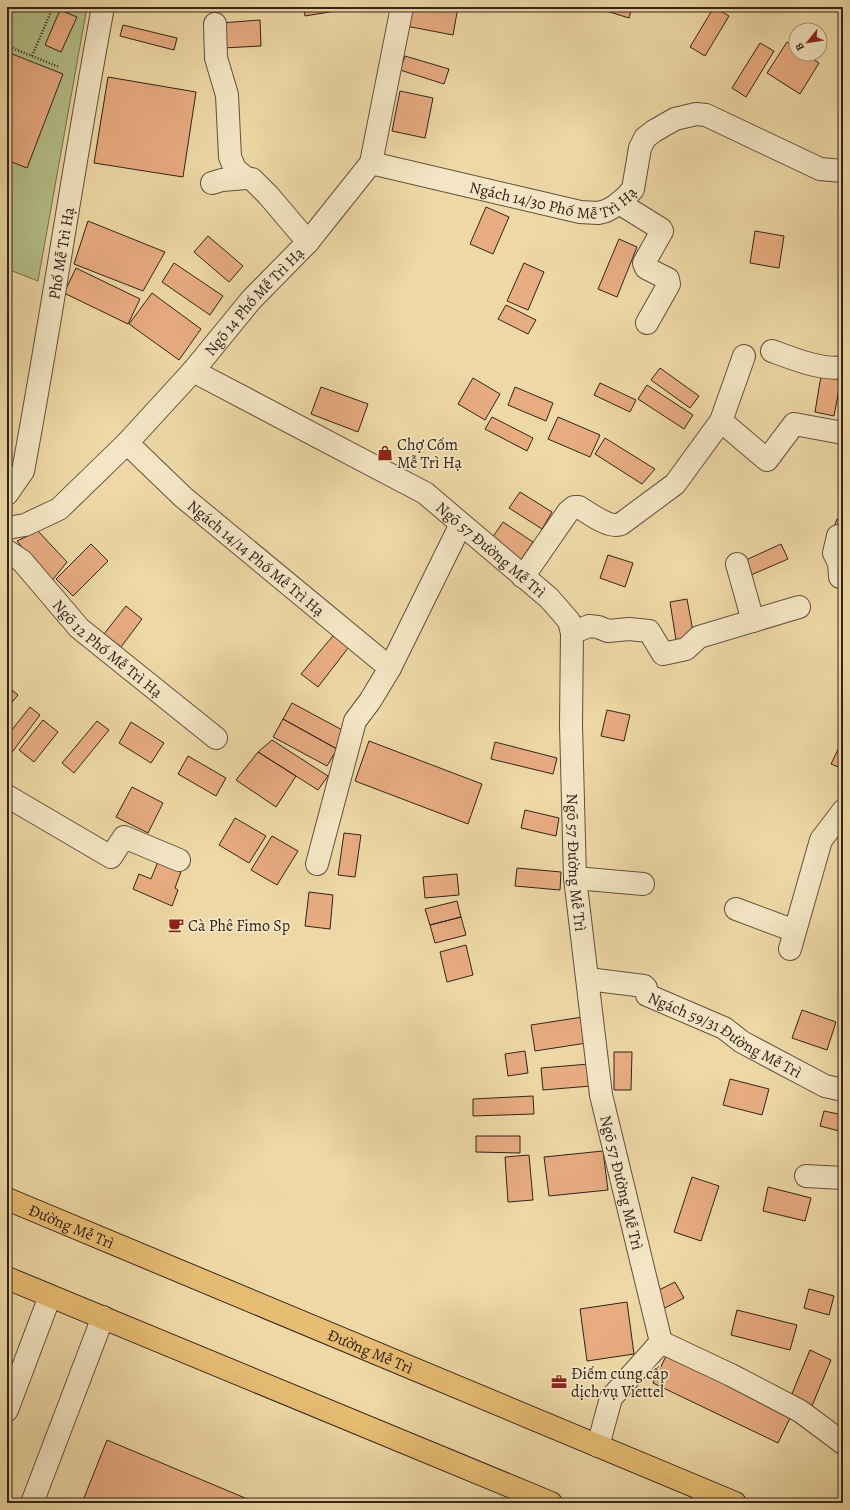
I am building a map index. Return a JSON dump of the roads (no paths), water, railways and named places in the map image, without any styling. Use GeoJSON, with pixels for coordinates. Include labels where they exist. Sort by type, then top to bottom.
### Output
{"type":"FeatureCollection","features":[{"type":"Feature","properties":{"kind":"main road","name":"Đường Mễ Trì"},"geometry":{"type":"LineString","coordinates":[[7,1199],[735,1503]]}},
{"type":"Feature","properties":{"kind":"main road"},"geometry":{"type":"LineString","coordinates":[[7,1278],[551,1503]]}},
{"type":"Feature","properties":{"kind":"street","name":"Phố Mễ Trì Hạ"},"geometry":{"type":"LineString","coordinates":[[7,494],[23,471],[87,92],[103,7]]}},
{"type":"Feature","properties":{"kind":"street","name":"Ngõ 14 Phố Mễ Trì Hạ"},"geometry":{"type":"LineString","coordinates":[[7,528],[25,525],[59,509],[127,443],[194,371],[251,300],[308,242],[371,163],[402,7]]}},
{"type":"Feature","properties":{"kind":"street"},"geometry":{"type":"LineString","coordinates":[[215,24],[216,58],[227,95],[230,157],[235,169],[246,178]]}},
{"type":"Feature","properties":{"kind":"street","name":"Ngách 14/30 Phố Mễ Trì Hạ"},"geometry":{"type":"LineString","coordinates":[[371,163],[580,212],[598,213],[606,211],[619,203],[632,189],[640,148],[645,138],[675,119],[696,114],[706,115],[820,169],[843,171]]}},
{"type":"Feature","properties":{"kind":"street"},"geometry":{"type":"LineString","coordinates":[[212,183],[222,180],[252,179],[268,195],[308,242]]}},
{"type":"Feature","properties":{"kind":"street"},"geometry":{"type":"LineString","coordinates":[[619,203],[662,231],[644,263],[644,266],[668,279],[669,284],[646,323]]}},
{"type":"Feature","properties":{"kind":"street"},"geometry":{"type":"LineString","coordinates":[[772,351],[811,364],[838,368],[843,367]]}},
{"type":"Feature","properties":{"kind":"street"},"geometry":{"type":"LineString","coordinates":[[523,577],[568,512],[574,507],[579,507],[610,525],[616,535],[675,484],[721,421],[744,356]]}},
{"type":"Feature","properties":{"kind":"street","name":"Ngõ 57 Đường Mễ Trì"},"geometry":{"type":"LineString","coordinates":[[194,371],[425,493],[549,598],[569,621],[572,633],[571,725],[575,878],[601,1095],[661,1342]]}},
{"type":"Feature","properties":{"kind":"street"},"geometry":{"type":"LineString","coordinates":[[721,421],[767,460],[794,424],[843,433]]}},
{"type":"Feature","properties":{"kind":"street","name":"Ngách 14/14 Phố Mễ Trì Hạ"},"geometry":{"type":"LineString","coordinates":[[127,443],[183,497],[390,668]]}},
{"type":"Feature","properties":{"kind":"street"},"geometry":{"type":"LineString","coordinates":[[317,864],[355,721],[370,701],[390,668],[461,524]]}},
{"type":"Feature","properties":{"kind":"street"},"geometry":{"type":"LineString","coordinates":[[838,536],[834,553],[840,563],[840,577],[843,577]]}},
{"type":"Feature","properties":{"kind":"street","name":"Ngõ 12 Phố Mễ Trì Hạ"},"geometry":{"type":"LineString","coordinates":[[7,551],[22,561],[79,628],[216,738]]}},
{"type":"Feature","properties":{"kind":"street"},"geometry":{"type":"LineString","coordinates":[[737,564],[753,621]]}},
{"type":"Feature","properties":{"kind":"street"},"geometry":{"type":"LineString","coordinates":[[572,633],[590,626],[598,626],[608,631],[629,629],[649,631],[663,654],[686,649],[699,637],[799,607]]}},
{"type":"Feature","properties":{"kind":"street"},"geometry":{"type":"LineString","coordinates":[[7,796],[111,857],[124,837],[179,860]]}},
{"type":"Feature","properties":{"kind":"street"},"geometry":{"type":"LineString","coordinates":[[736,909],[793,940],[821,840],[843,811]]}},
{"type":"Feature","properties":{"kind":"street"},"geometry":{"type":"LineString","coordinates":[[575,878],[643,884]]}},
{"type":"Feature","properties":{"kind":"street","name":"Ngách 59/31 Đường Mễ Trì"},"geometry":{"type":"LineString","coordinates":[[588,979],[644,986],[646,988],[647,995],[724,1028],[742,1042],[825,1086],[843,1090]]}},
{"type":"Feature","properties":{"kind":"street"},"geometry":{"type":"LineString","coordinates":[[806,1176],[843,1178]]}},
{"type":"Feature","properties":{"kind":"street"},"geometry":{"type":"LineString","coordinates":[[7,1410],[50,1296]]}},
{"type":"Feature","properties":{"kind":"street"},"geometry":{"type":"LineString","coordinates":[[32,1503],[103,1317]]}},
{"type":"Feature","properties":{"kind":"street"},"geometry":{"type":"LineString","coordinates":[[598,1446],[611,1398],[661,1342],[731,1375],[800,1411],[843,1442]]}},
{"type":"Feature","properties":{"kind":"place","name":"Chợ Cốm Mễ Trì Hạ"},"geometry":{"type":"Point","coordinates":[385,453]}},
{"type":"Feature","properties":{"kind":"place","name":"Cà Phê Fimo Sp"},"geometry":{"type":"Point","coordinates":[176,925]}},
{"type":"Feature","properties":{"kind":"place","name":"Điểm cung cấp dịch vụ Viettel"},"geometry":{"type":"Point","coordinates":[559,1382]}}]}
